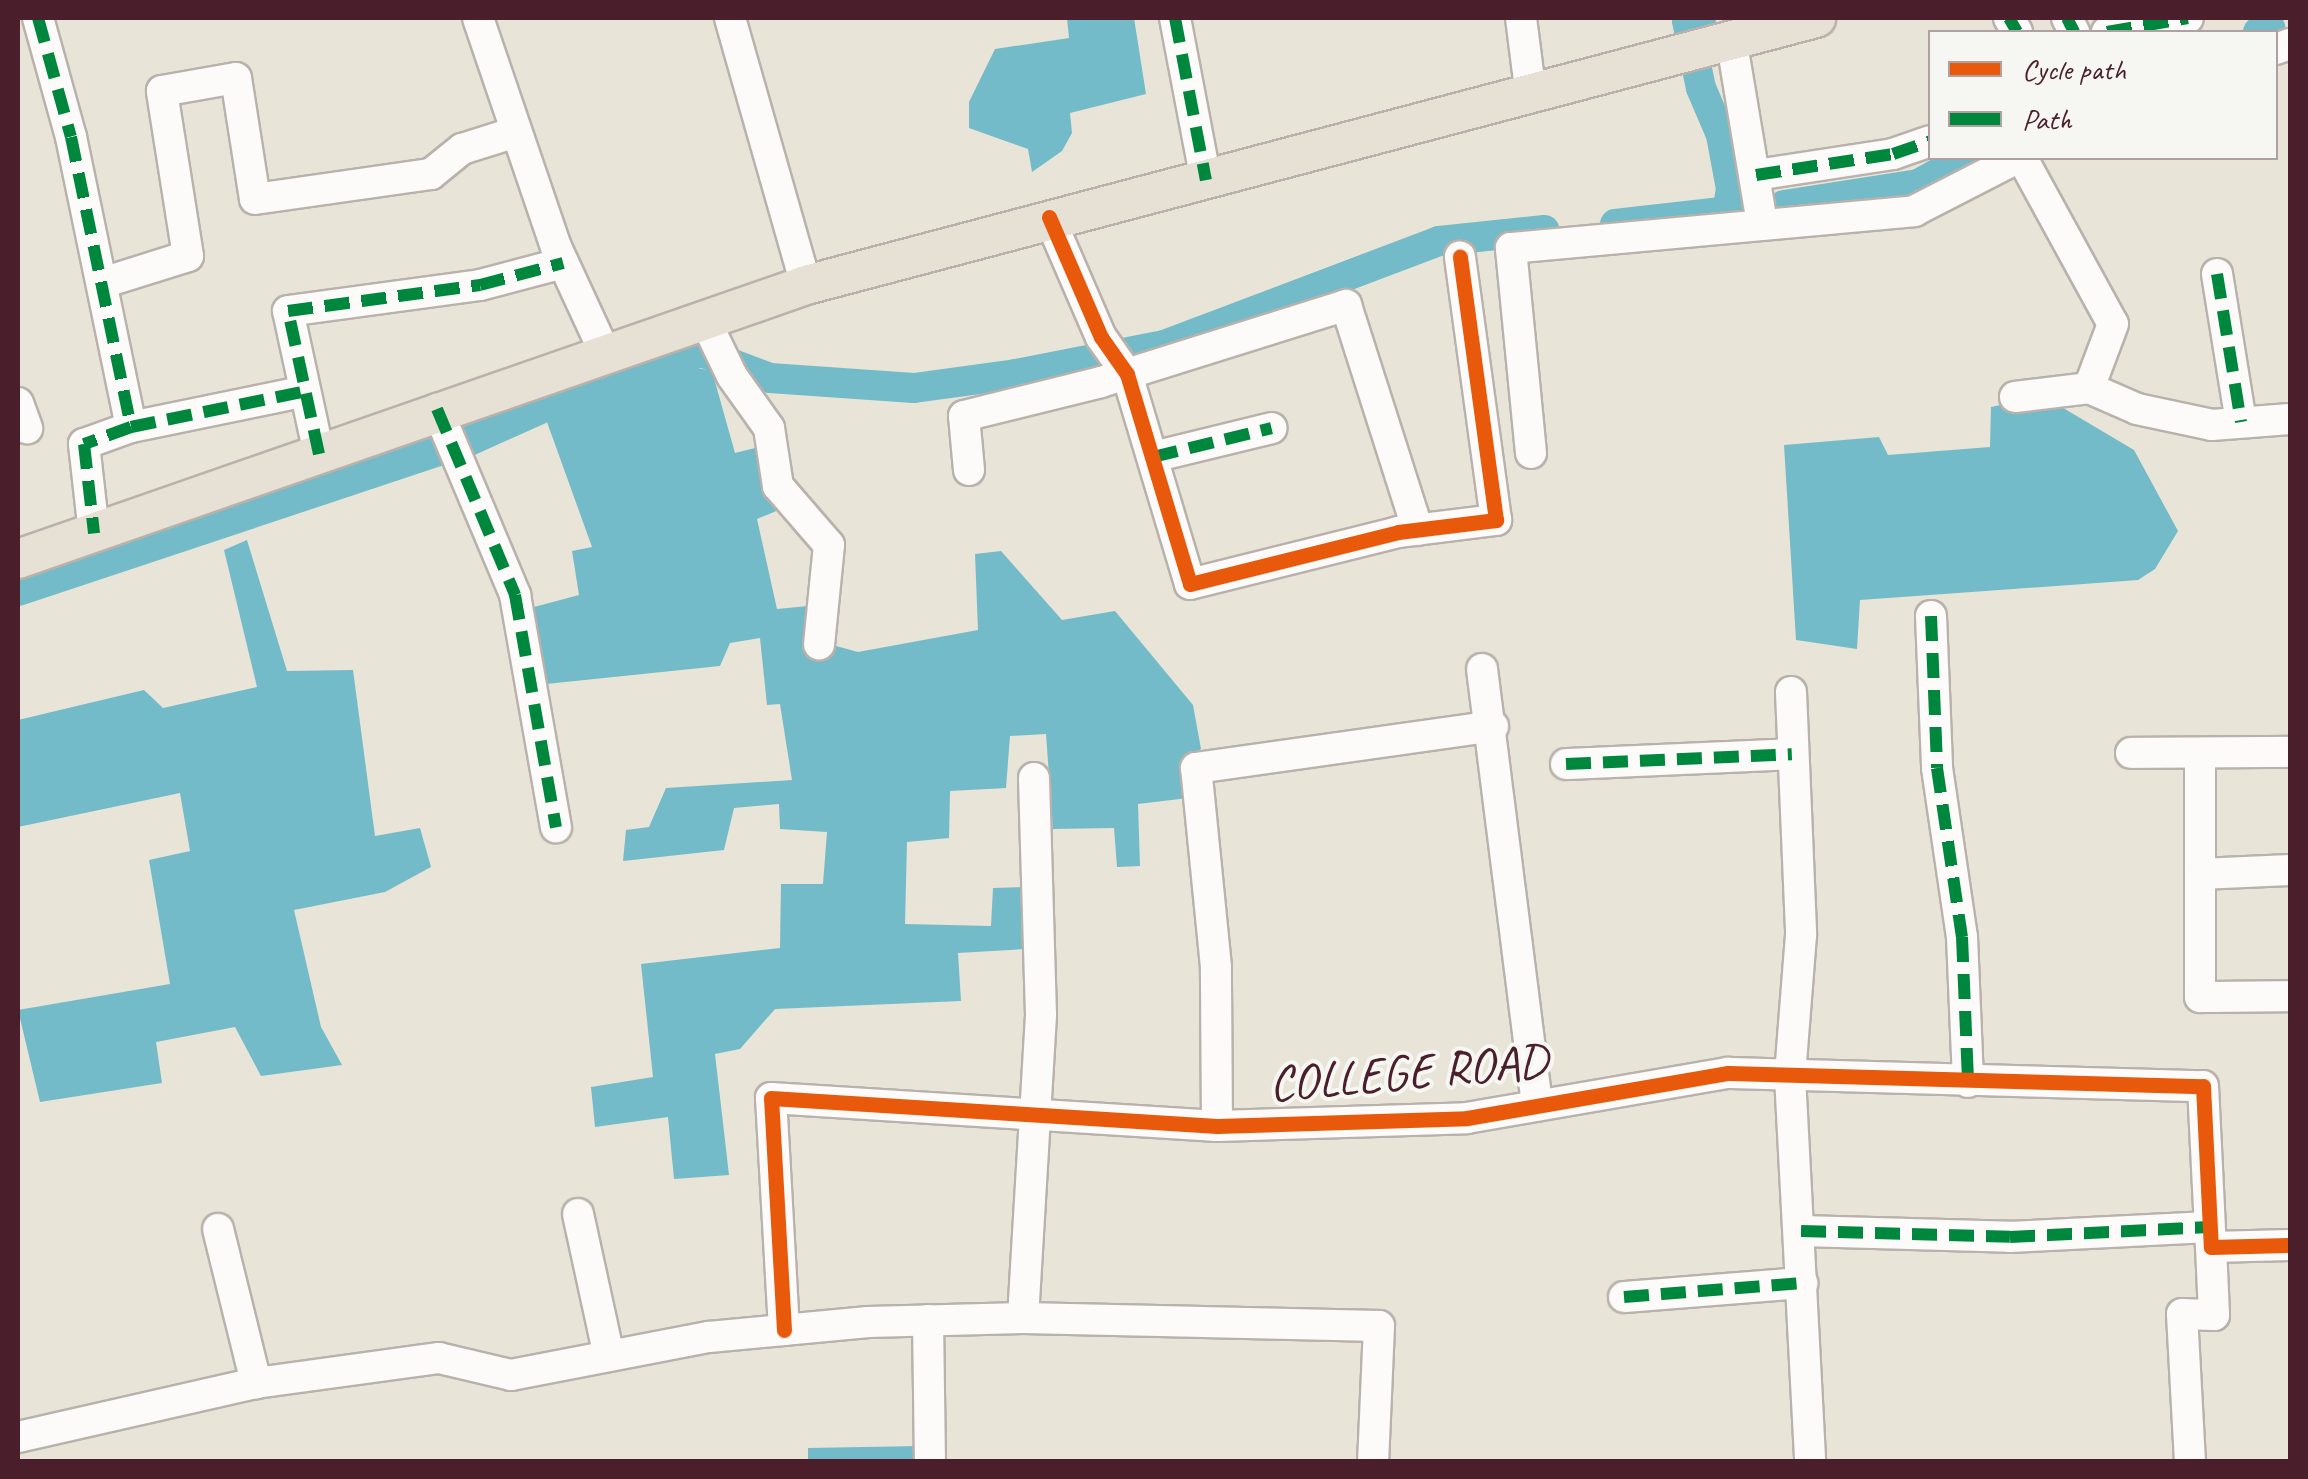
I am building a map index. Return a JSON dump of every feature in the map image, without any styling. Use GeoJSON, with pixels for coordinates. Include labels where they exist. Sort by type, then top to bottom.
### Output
{"type":"FeatureCollection","features":[{"type":"Feature","properties":{"kind":"main road"},"geometry":{"type":"LineString","coordinates":[[18,558],[439,416],[604,352],[708,327],[806,285],[1049,217],[1652,66],[1736,34],[1816,18]]}},
{"type":"Feature","properties":{"kind":"street"},"geometry":{"type":"LineString","coordinates":[[38,18],[102,283],[131,426]]}},
{"type":"Feature","properties":{"kind":"street"},"geometry":{"type":"LineString","coordinates":[[478,18],[563,264],[604,352]]}},
{"type":"Feature","properties":{"kind":"street"},"geometry":{"type":"LineString","coordinates":[[730,18],[806,285]]}},
{"type":"Feature","properties":{"kind":"street"},"geometry":{"type":"LineString","coordinates":[[1174,18],[1206,180]]}},
{"type":"Feature","properties":{"kind":"street"},"geometry":{"type":"LineString","coordinates":[[1521,18],[1531,96]]}},
{"type":"Feature","properties":{"kind":"street"},"geometry":{"type":"LineString","coordinates":[[2119,30],[2188,18]]}},
{"type":"Feature","properties":{"kind":"street"},"geometry":{"type":"LineString","coordinates":[[1736,34],[1762,223]]}},
{"type":"Feature","properties":{"kind":"street"},"geometry":{"type":"LineString","coordinates":[[102,283],[188,256],[162,91],[236,78],[254,199],[431,174],[462,149],[516,132]]}},
{"type":"Feature","properties":{"kind":"street"},"geometry":{"type":"LineString","coordinates":[[1756,175],[1893,154],[1928,142]]}},
{"type":"Feature","properties":{"kind":"street"},"geometry":{"type":"LineString","coordinates":[[1531,453],[1511,248],[1650,240],[1762,223],[1914,211],[2016,160]]}},
{"type":"Feature","properties":{"kind":"street"},"geometry":{"type":"LineString","coordinates":[[2021,160],[2113,324],[2089,388]]}},
{"type":"Feature","properties":{"kind":"street"},"geometry":{"type":"LineString","coordinates":[[1049,217],[1101,336],[1126,373],[1190,584],[1418,530],[1496,520],[1460,256]]}},
{"type":"Feature","properties":{"kind":"street"},"geometry":{"type":"LineString","coordinates":[[320,454],[302,392],[288,311],[480,285],[563,264]]}},
{"type":"Feature","properties":{"kind":"street"},"geometry":{"type":"LineString","coordinates":[[2217,274],[2241,422]]}},
{"type":"Feature","properties":{"kind":"street"},"geometry":{"type":"LineString","coordinates":[[969,470],[964,416],[1126,373],[1346,304],[1418,530]]}},
{"type":"Feature","properties":{"kind":"street"},"geometry":{"type":"LineString","coordinates":[[708,327],[732,376],[768,428],[778,486],[829,545],[820,645]]}},
{"type":"Feature","properties":{"kind":"street"},"geometry":{"type":"LineString","coordinates":[[2015,397],[2089,388],[2138,409],[2212,425],[2290,419]]}},
{"type":"Feature","properties":{"kind":"street"},"geometry":{"type":"LineString","coordinates":[[94,533],[84,444],[131,426],[302,392]]}},
{"type":"Feature","properties":{"kind":"street"},"geometry":{"type":"LineString","coordinates":[[439,416],[515,595],[556,827]]}},
{"type":"Feature","properties":{"kind":"street"},"geometry":{"type":"LineString","coordinates":[[1153,457],[1272,428]]}},
{"type":"Feature","properties":{"kind":"street"},"geometry":{"type":"LineString","coordinates":[[1931,616],[1937,768],[1962,937],[1968,1082]]}},
{"type":"Feature","properties":{"kind":"street","name":"COLLEGE ROAD"},"geometry":{"type":"LineString","coordinates":[[1482,670],[1493,726],[1537,1106]]}},
{"type":"Feature","properties":{"kind":"street"},"geometry":{"type":"LineString","coordinates":[[1791,692],[1801,935],[1790,1076],[1802,1232],[1810,1462]]}},
{"type":"Feature","properties":{"kind":"street"},"geometry":{"type":"LineString","coordinates":[[1217,1126],[1216,967],[1196,768],[1493,726]]}},
{"type":"Feature","properties":{"kind":"street"},"geometry":{"type":"LineString","coordinates":[[2131,754],[2290,752]]}},
{"type":"Feature","properties":{"kind":"street"},"geometry":{"type":"LineString","coordinates":[[2200,753],[2200,997],[2290,996]]}},
{"type":"Feature","properties":{"kind":"street"},"geometry":{"type":"LineString","coordinates":[[1566,764],[1792,754]]}},
{"type":"Feature","properties":{"kind":"street"},"geometry":{"type":"LineString","coordinates":[[1023,1318],[1031,1110],[1040,1015],[1034,778]]}},
{"type":"Feature","properties":{"kind":"street"},"geometry":{"type":"LineString","coordinates":[[2200,874],[2290,870]]}},
{"type":"Feature","properties":{"kind":"street","name":"COLLEGE ROAD"},"geometry":{"type":"LineString","coordinates":[[784,1330],[771,1098],[1031,1110],[1217,1126],[1466,1118],[1728,1073],[2203,1086],[2210,1237]]}},
{"type":"Feature","properties":{"kind":"street"},"geometry":{"type":"LineString","coordinates":[[578,1214],[608,1356]]}},
{"type":"Feature","properties":{"kind":"street"},"geometry":{"type":"LineString","coordinates":[[218,1229],[256,1383]]}},
{"type":"Feature","properties":{"kind":"street"},"geometry":{"type":"LineString","coordinates":[[1802,1232],[2210,1237],[2290,1244]]}},
{"type":"Feature","properties":{"kind":"street"},"geometry":{"type":"LineString","coordinates":[[2190,1462],[2182,1314],[2214,1314],[2210,1237]]}},
{"type":"Feature","properties":{"kind":"street"},"geometry":{"type":"LineString","coordinates":[[1624,1296],[1802,1283]]}},
{"type":"Feature","properties":{"kind":"street"},"geometry":{"type":"LineString","coordinates":[[18,1438],[256,1383],[440,1358],[510,1375],[784,1330],[1023,1318],[1380,1326],[1373,1462]]}},
{"type":"Feature","properties":{"kind":"street"},"geometry":{"type":"LineString","coordinates":[[928,1320],[930,1462]]}},
{"type":"Feature","properties":{"kind":"water"},"geometry":{"type":"Polygon","coordinates":[[[1067,18],[1134,18],[1146,94],[1070,113],[1072,133],[1062,151],[1032,172],[1028,149],[969,128],[969,102],[995,49],[1069,38],[1067,18]]]}},
{"type":"Feature","properties":{"kind":"water"},"geometry":{"type":"Polygon","coordinates":[[[674,363],[712,371],[735,453],[755,448],[781,509],[757,519],[777,609],[808,606],[829,644],[858,652],[978,630],[975,554],[1001,551],[1062,620],[1115,611],[1193,705],[1201,749],[1179,765],[1188,798],[1138,804],[1140,866],[1117,867],[1114,828],[1053,829],[1046,734],[1010,736],[1006,788],[950,791],[949,838],[907,842],[905,924],[991,926],[993,888],[1028,887],[1026,949],[958,953],[961,1001],[775,1009],[740,1049],[715,1054],[729,1175],[674,1179],[668,1117],[595,1127],[591,1087],[653,1077],[641,964],[780,948],[781,884],[823,884],[827,832],[780,829],[779,804],[734,808],[724,850],[623,861],[626,830],[649,827],[666,788],[792,780],[780,704],[767,705],[760,638],[730,643],[720,666],[546,684],[534,607],[579,595],[572,551],[592,547],[543,411],[674,363]]]}},
{"type":"Feature","properties":{"kind":"water"},"geometry":{"type":"Polygon","coordinates":[[[2043,396],[2134,450],[2178,531],[2155,569],[2138,580],[1860,600],[1857,649],[1796,640],[1784,445],[1879,437],[1888,455],[1990,447],[1991,407],[2043,396]]]}},
{"type":"Feature","properties":{"kind":"water"},"geometry":{"type":"Polygon","coordinates":[[[247,540],[287,671],[353,670],[375,836],[420,828],[431,867],[385,892],[294,910],[321,1027],[342,1065],[261,1076],[235,1027],[156,1042],[162,1083],[40,1102],[18,1010],[170,984],[149,860],[190,851],[180,793],[18,827],[18,720],[144,690],[163,708],[257,687],[224,550],[247,540]]]}},
{"type":"Feature","properties":{"kind":"water"},"geometry":{"type":"Polygon","coordinates":[[[920,1446],[920,1461],[808,1462],[808,1448],[920,1446]]]}},
{"type":"Feature","properties":{"kind":"waterway"},"geometry":{"type":"LineString","coordinates":[[1701,18],[1687,21],[1701,88],[1721,135],[1731,189],[1727,212]]}},
{"type":"Feature","properties":{"kind":"waterway"},"geometry":{"type":"LineString","coordinates":[[2264,30],[2270,28]]}},
{"type":"Feature","properties":{"kind":"waterway"},"geometry":{"type":"LineString","coordinates":[[1784,205],[1918,184],[1961,160]]}},
{"type":"Feature","properties":{"kind":"waterway"},"geometry":{"type":"LineString","coordinates":[[1615,224],[1737,210]]}},
{"type":"Feature","properties":{"kind":"waterway"},"geometry":{"type":"LineString","coordinates":[[18,591],[469,441],[612,377],[701,352],[770,378],[914,388],[1016,374],[1164,345],[1439,241],[1544,230]]}},
{"type":"Feature","properties":{"kind":"marked path"},"geometry":{"type":"LineString","coordinates":[[38,18],[71,137],[131,427],[84,444],[94,533]]}},
{"type":"Feature","properties":{"kind":"marked path"},"geometry":{"type":"LineString","coordinates":[[1175,18],[1206,180]]}},
{"type":"Feature","properties":{"kind":"marked path"},"geometry":{"type":"LineString","coordinates":[[2009,18],[2016,30]]}},
{"type":"Feature","properties":{"kind":"marked path"},"geometry":{"type":"LineString","coordinates":[[2067,18],[2073,30]]}},
{"type":"Feature","properties":{"kind":"marked path"},"geometry":{"type":"LineString","coordinates":[[2119,30],[2188,18]]}},
{"type":"Feature","properties":{"kind":"marked path"},"geometry":{"type":"LineString","coordinates":[[1756,175],[1893,154],[1928,142]]}},
{"type":"Feature","properties":{"kind":"marked path"},"geometry":{"type":"LineString","coordinates":[[319,454],[288,311],[480,285],[563,263]]}},
{"type":"Feature","properties":{"kind":"marked path"},"geometry":{"type":"LineString","coordinates":[[2217,274],[2241,422]]}},
{"type":"Feature","properties":{"kind":"marked path"},"geometry":{"type":"LineString","coordinates":[[131,427],[302,392]]}},
{"type":"Feature","properties":{"kind":"marked path"},"geometry":{"type":"LineString","coordinates":[[437,409],[515,595],[556,827]]}},
{"type":"Feature","properties":{"kind":"marked path"},"geometry":{"type":"LineString","coordinates":[[1153,457],[1272,428]]}},
{"type":"Feature","properties":{"kind":"marked path"},"geometry":{"type":"LineString","coordinates":[[1931,616],[1937,768],[1962,937],[1968,1082]]}},
{"type":"Feature","properties":{"kind":"marked path"},"geometry":{"type":"LineString","coordinates":[[1566,764],[1792,754]]}},
{"type":"Feature","properties":{"kind":"marked path"},"geometry":{"type":"LineString","coordinates":[[1801,1231],[2010,1237],[2209,1227]]}},
{"type":"Feature","properties":{"kind":"marked path"},"geometry":{"type":"LineString","coordinates":[[1624,1297],[1802,1283]]}},
{"type":"Feature","properties":{"kind":"cycle path"},"geometry":{"type":"LineString","coordinates":[[1049,217],[1101,337],[1127,374],[1190,584],[1398,532],[1496,520],[1460,256]]}},
{"type":"Feature","properties":{"kind":"cycle path"},"geometry":{"type":"LineString","coordinates":[[784,1330],[771,1098],[1217,1126],[1467,1118],[1728,1073],[2203,1086],[2211,1247],[2290,1245]]}}]}
